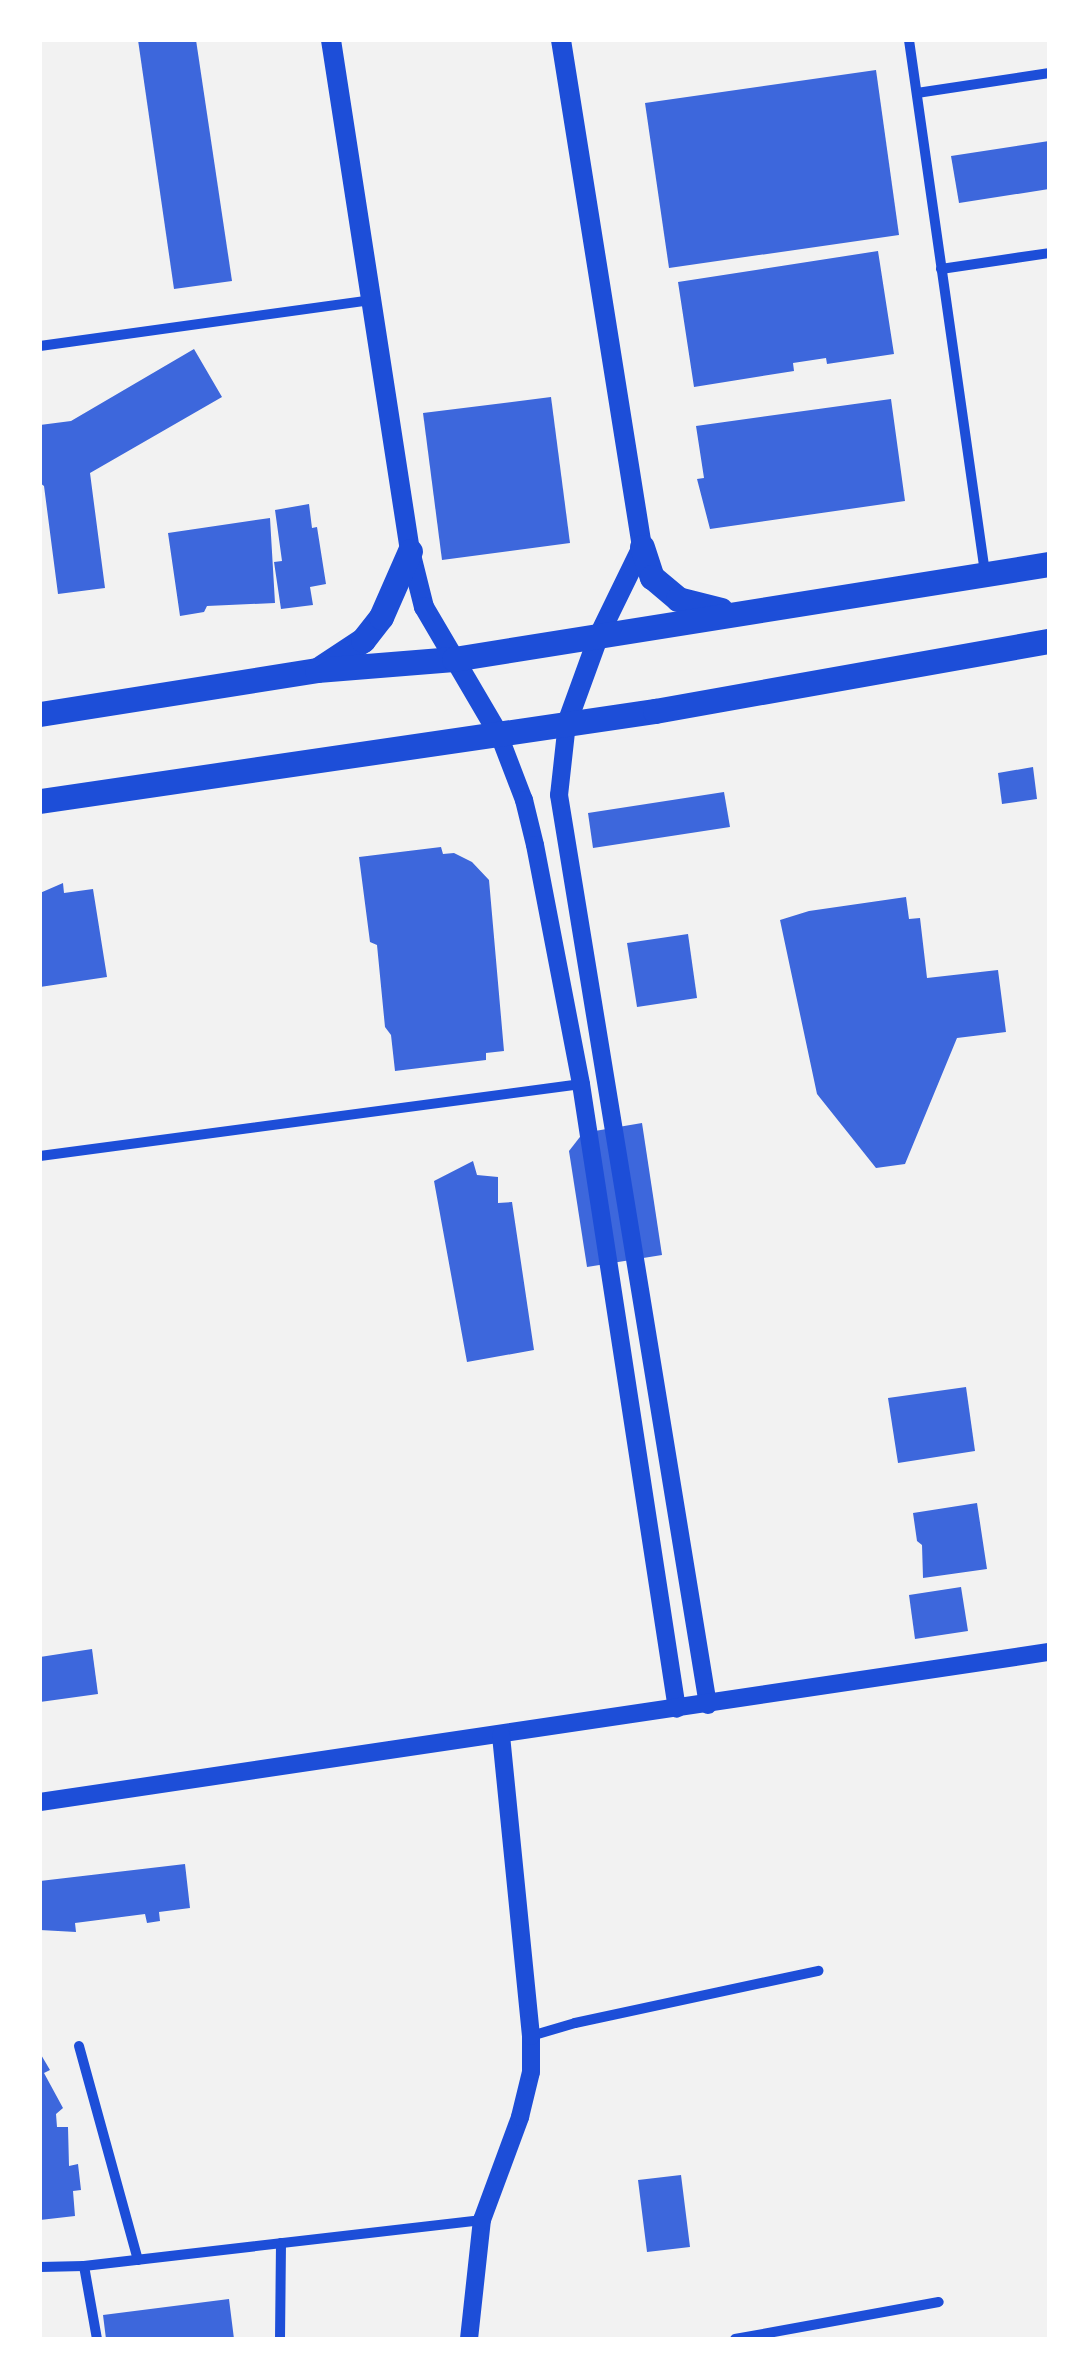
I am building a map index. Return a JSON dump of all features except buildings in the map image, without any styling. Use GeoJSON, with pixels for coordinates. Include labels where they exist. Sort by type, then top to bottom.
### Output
{"type":"FeatureCollection","features":[{"type":"Feature","properties":{"kind":"main road"},"geometry":{"type":"LineString","coordinates":[[331,40],[410,551],[424,608],[499,735]]}},
{"type":"Feature","properties":{"kind":"main road"},"geometry":{"type":"LineString","coordinates":[[561,40],[642,547],[652,577],[678,599],[736,614]]}},
{"type":"Feature","properties":{"kind":"main road"},"geometry":{"type":"LineString","coordinates":[[568,723],[599,635],[642,547]]}},
{"type":"Feature","properties":{"kind":"main road"},"geometry":{"type":"LineString","coordinates":[[318,670],[363,640],[381,618],[410,551]]}},
{"type":"Feature","properties":{"kind":"main road"},"geometry":{"type":"LineString","coordinates":[[40,714],[318,670],[454,659],[1049,564]]}},
{"type":"Feature","properties":{"kind":"main road"},"geometry":{"type":"LineString","coordinates":[[40,800],[499,735],[1049,641]]}},
{"type":"Feature","properties":{"kind":"street"},"geometry":{"type":"LineString","coordinates":[[910,40],[985,574]]}},
{"type":"Feature","properties":{"kind":"street"},"geometry":{"type":"LineString","coordinates":[[917,93],[1049,73]]}},
{"type":"Feature","properties":{"kind":"street"},"geometry":{"type":"LineString","coordinates":[[941,269],[1049,252]]}},
{"type":"Feature","properties":{"kind":"street"},"geometry":{"type":"LineString","coordinates":[[40,346],[371,300]]}},
{"type":"Feature","properties":{"kind":"street"},"geometry":{"type":"LineString","coordinates":[[568,723],[558,796],[708,1705]]}},
{"type":"Feature","properties":{"kind":"street"},"geometry":{"type":"LineString","coordinates":[[499,735],[524,800],[535,845],[580,1084],[677,1710]]}},
{"type":"Feature","properties":{"kind":"street"},"geometry":{"type":"LineString","coordinates":[[40,1156],[580,1084]]}},
{"type":"Feature","properties":{"kind":"street"},"geometry":{"type":"LineString","coordinates":[[40,1802],[1049,1652]]}},
{"type":"Feature","properties":{"kind":"street"},"geometry":{"type":"LineString","coordinates":[[469,2339],[482,2220],[520,2117],[530,2072],[531,2036],[500,1735]]}},
{"type":"Feature","properties":{"kind":"street"},"geometry":{"type":"LineString","coordinates":[[531,2036],[575,2022],[818,1970]]}},
{"type":"Feature","properties":{"kind":"street"},"geometry":{"type":"LineString","coordinates":[[79,2046],[138,2260]]}},
{"type":"Feature","properties":{"kind":"street"},"geometry":{"type":"LineString","coordinates":[[40,2267],[84,2266],[482,2220]]}},
{"type":"Feature","properties":{"kind":"street"},"geometry":{"type":"LineString","coordinates":[[280,2243],[280,2339]]}},
{"type":"Feature","properties":{"kind":"street"},"geometry":{"type":"LineString","coordinates":[[84,2266],[98,2339]]}},
{"type":"Feature","properties":{"kind":"street"},"geometry":{"type":"LineString","coordinates":[[735,2339],[939,2302]]}}]}
